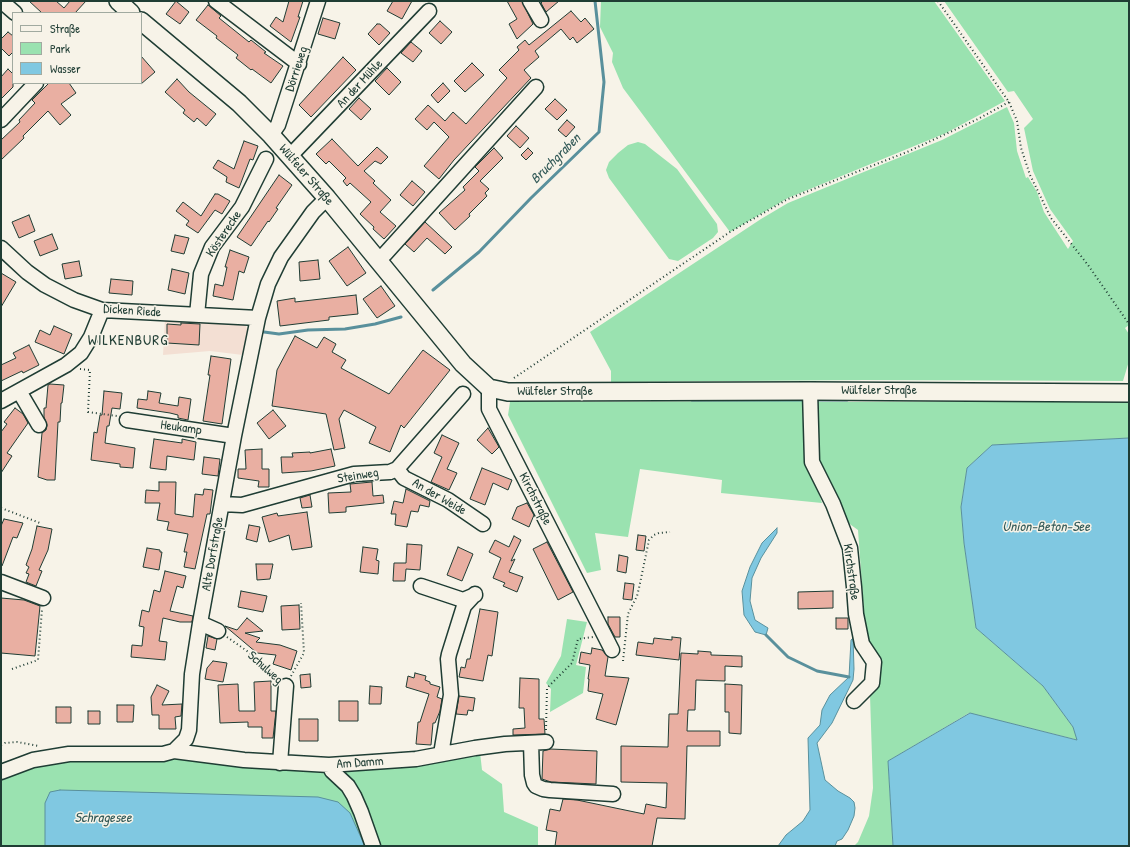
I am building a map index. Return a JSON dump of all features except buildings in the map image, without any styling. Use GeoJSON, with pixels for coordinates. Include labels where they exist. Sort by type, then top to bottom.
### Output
{"type":"FeatureCollection","features":[{"type":"Feature","properties":{"kind":"main road","name":"Wülfeler Straße"},"geometry":{"type":"LineString","coordinates":[[142,23],[238,103],[291,155],[464,364],[489,388],[508,392],[810,391],[1129,393]]}},
{"type":"Feature","properties":{"kind":"street"},"geometry":{"type":"LineString","coordinates":[[1,1],[14,12]]}},
{"type":"Feature","properties":{"kind":"street"},"geometry":{"type":"LineString","coordinates":[[216,1],[299,64]]}},
{"type":"Feature","properties":{"kind":"street","name":"Dörrieweg"},"geometry":{"type":"LineString","coordinates":[[271,134],[278,126],[318,1]]}},
{"type":"Feature","properties":{"kind":"street"},"geometry":{"type":"LineString","coordinates":[[530,1],[541,20]]}},
{"type":"Feature","properties":{"kind":"street","name":"An der Mühle"},"geometry":{"type":"LineString","coordinates":[[291,155],[429,11]]}},
{"type":"Feature","properties":{"kind":"street"},"geometry":{"type":"LineString","coordinates":[[1,120],[35,84]]}},
{"type":"Feature","properties":{"kind":"street"},"geometry":{"type":"LineString","coordinates":[[378,259],[385,254],[536,86]]}},
{"type":"Feature","properties":{"kind":"street","name":"Kösterecke"},"geometry":{"type":"LineString","coordinates":[[197,314],[201,274],[206,260],[212,247],[242,208],[266,159]]}},
{"type":"Feature","properties":{"kind":"street","name":"Alte Dorfstraße"},"geometry":{"type":"LineString","coordinates":[[174,751],[186,739],[189,730],[192,674],[200,623],[234,436],[258,318],[268,284],[281,257],[313,212],[327,198]]}},
{"type":"Feature","properties":{"kind":"street","name":"Dicken Riede"},"geometry":{"type":"LineString","coordinates":[[1,248],[45,286],[74,300],[102,310],[258,318]]}},
{"type":"Feature","properties":{"kind":"street"},"geometry":{"type":"LineString","coordinates":[[1,401],[66,365],[81,353],[92,337],[102,310]]}},
{"type":"Feature","properties":{"kind":"street","name":"Kirchstraße"},"geometry":{"type":"LineString","coordinates":[[489,388],[488,409],[612,650]]}},
{"type":"Feature","properties":{"kind":"street"},"geometry":{"type":"LineString","coordinates":[[20,391],[39,425]]}},
{"type":"Feature","properties":{"kind":"street","name":"Kirchstraße"},"geometry":{"type":"LineString","coordinates":[[810,391],[812,462],[833,504],[850,548],[856,614],[862,644],[874,662],[872,683],[854,701]]}},
{"type":"Feature","properties":{"kind":"street","name":"Steinweg"},"geometry":{"type":"LineString","coordinates":[[222,504],[242,505],[354,474],[390,472],[397,469],[464,394]]}},
{"type":"Feature","properties":{"kind":"street","name":"Heukamp"},"geometry":{"type":"LineString","coordinates":[[127,420],[234,436]]}},
{"type":"Feature","properties":{"kind":"street","name":"An der Weide"},"geometry":{"type":"LineString","coordinates":[[397,469],[404,478],[448,500],[483,524]]}},
{"type":"Feature","properties":{"kind":"street"},"geometry":{"type":"LineString","coordinates":[[1,582],[43,598]]}},
{"type":"Feature","properties":{"kind":"street"},"geometry":{"type":"LineString","coordinates":[[421,586],[463,600],[475,594],[464,606],[449,654],[451,695],[441,754]]}},
{"type":"Feature","properties":{"kind":"street"},"geometry":{"type":"LineString","coordinates":[[200,623],[218,631]]}},
{"type":"Feature","properties":{"kind":"street","name":"Schulweg"},"geometry":{"type":"LineString","coordinates":[[280,763],[286,686]]}},
{"type":"Feature","properties":{"kind":"street"},"geometry":{"type":"LineString","coordinates":[[189,730],[193,740],[200,748],[212,755]]}},
{"type":"Feature","properties":{"kind":"street","name":"Am Damm"},"geometry":{"type":"LineString","coordinates":[[174,751],[280,763],[329,765],[416,759],[475,748],[546,742]]}},
{"type":"Feature","properties":{"kind":"street"},"geometry":{"type":"LineString","coordinates":[[531,743],[532,775],[536,786],[542,789],[550,790],[613,794]]}},
{"type":"Feature","properties":{"kind":"street"},"geometry":{"type":"LineString","coordinates":[[1,772],[33,760],[51,756],[69,754],[162,754],[174,751]]}},
{"type":"Feature","properties":{"kind":"street"},"geometry":{"type":"LineString","coordinates":[[329,765],[332,771],[348,786],[354,796],[373,846]]}},
{"type":"Feature","properties":{"kind":"path"},"geometry":{"type":"LineString","coordinates":[[938,1],[1009,102],[1017,121],[1021,148],[1030,175],[1051,218],[1088,265],[1129,324]]}},
{"type":"Feature","properties":{"kind":"path"},"geometry":{"type":"LineString","coordinates":[[514,379],[730,232],[788,199],[907,152],[978,119],[1009,102]]}},
{"type":"Feature","properties":{"kind":"path"},"geometry":{"type":"LineString","coordinates":[[66,365],[71,369],[90,370],[88,412],[118,416],[127,420]]}},
{"type":"Feature","properties":{"kind":"path"},"geometry":{"type":"LineString","coordinates":[[1,508],[40,523]]}},
{"type":"Feature","properties":{"kind":"path"},"geometry":{"type":"LineString","coordinates":[[623,661],[628,614],[639,588],[649,540],[654,535],[659,533],[670,532]]}},
{"type":"Feature","properties":{"kind":"path"},"geometry":{"type":"LineString","coordinates":[[12,669],[38,660],[43,598]]}},
{"type":"Feature","properties":{"kind":"path"},"geometry":{"type":"LineString","coordinates":[[286,686],[304,653],[301,603]]}},
{"type":"Feature","properties":{"kind":"path","name":"Schulweg"},"geometry":{"type":"LineString","coordinates":[[218,631],[247,651],[286,686]]}},
{"type":"Feature","properties":{"kind":"path"},"geometry":{"type":"LineString","coordinates":[[546,742],[547,688],[572,663],[578,640],[604,636]]}},
{"type":"Feature","properties":{"kind":"shaded area"},"geometry":{"type":"Polygon","coordinates":[[[165,319],[245,324],[247,334],[243,355],[210,351],[163,355],[165,319]]]}},
{"type":"Feature","properties":{"kind":"green space"},"geometry":{"type":"Polygon","coordinates":[[[601,1],[934,1],[1005,101],[946,133],[788,198],[730,232],[623,88],[612,62],[613,53],[600,27],[601,1]]]}},
{"type":"Feature","properties":{"kind":"green space"},"geometry":{"type":"Polygon","coordinates":[[[944,1],[1129,1],[1129,325],[1125,328],[1129,334],[1129,361],[1123,381],[865,380],[611,382],[611,371],[590,332],[761,219],[788,203],[942,140],[1007,107],[1014,123],[1017,151],[1026,178],[1028,177],[1037,192],[1044,212],[1068,249],[1073,241],[1050,209],[1033,171],[1024,128],[1033,119],[1014,91],[1008,92],[944,1]]]}},
{"type":"Feature","properties":{"kind":"green space"},"geometry":{"type":"Polygon","coordinates":[[[638,142],[645,144],[677,169],[717,224],[718,232],[713,238],[678,261],[669,259],[609,178],[606,170],[609,162],[618,153],[628,145],[638,142]]]}},
{"type":"Feature","properties":{"kind":"green space"},"geometry":{"type":"Polygon","coordinates":[[[803,401],[808,461],[822,503],[721,493],[722,480],[640,469],[628,537],[595,533],[601,570],[587,573],[508,415],[510,402],[803,401]]]}},
{"type":"Feature","properties":{"kind":"green space"},"geometry":{"type":"Polygon","coordinates":[[[1129,401],[1129,438],[992,445],[967,468],[961,506],[964,543],[976,628],[1043,686],[1073,727],[1078,740],[969,713],[888,761],[893,846],[854,846],[858,842],[869,816],[873,788],[870,695],[858,530],[840,517],[814,460],[813,402],[1129,401]]]}},
{"type":"Feature","properties":{"kind":"green space"},"geometry":{"type":"Polygon","coordinates":[[[567,619],[587,622],[576,665],[586,667],[583,693],[550,712],[551,689],[546,683],[561,656],[567,619]]]}},
{"type":"Feature","properties":{"kind":"green space"},"geometry":{"type":"Polygon","coordinates":[[[480,752],[482,770],[502,784],[504,812],[538,827],[538,846],[364,846],[350,813],[45,803],[45,846],[1,846],[1,777],[56,761],[186,757],[243,763],[480,752]]]}},
{"type":"Feature","properties":{"kind":"water","name":"Union-Beton-See"},"geometry":{"type":"Polygon","coordinates":[[[1129,438],[1129,846],[893,846],[888,761],[970,713],[1077,740],[1073,727],[1043,686],[976,628],[964,543],[961,507],[967,468],[992,445],[1129,438]]]}},
{"type":"Feature","properties":{"kind":"water"},"geometry":{"type":"Polygon","coordinates":[[[777,528],[777,533],[761,558],[752,578],[750,601],[755,620],[768,628],[766,635],[755,632],[744,615],[742,591],[750,567],[762,543],[777,528]]]}},
{"type":"Feature","properties":{"kind":"water"},"geometry":{"type":"Polygon","coordinates":[[[853,638],[853,680],[832,723],[817,743],[825,780],[854,802],[854,816],[848,830],[842,839],[837,841],[835,846],[778,846],[786,835],[803,821],[810,810],[808,738],[820,725],[822,710],[830,695],[849,677],[851,640],[853,638]]]}},
{"type":"Feature","properties":{"kind":"water","name":"Schragesee"},"geometry":{"type":"Polygon","coordinates":[[[60,790],[318,797],[338,802],[350,813],[364,846],[45,846],[45,803],[50,792],[60,790]]]}},
{"type":"Feature","properties":{"kind":"waterway","name":"Bruchgraben"},"geometry":{"type":"LineString","coordinates":[[433,290],[479,252],[531,198],[599,132],[604,82],[595,1]]}},
{"type":"Feature","properties":{"kind":"waterway","name":"Bruchgraben"},"geometry":{"type":"LineString","coordinates":[[264,332],[279,334],[308,330],[345,329],[375,324],[401,317]]}},
{"type":"Feature","properties":{"kind":"waterway"},"geometry":{"type":"LineString","coordinates":[[692,400],[802,400]]}},
{"type":"Feature","properties":{"kind":"waterway"},"geometry":{"type":"LineString","coordinates":[[817,400],[847,400]]}},
{"type":"Feature","properties":{"kind":"waterway"},"geometry":{"type":"LineString","coordinates":[[766,635],[788,657],[817,671],[849,677]]}},
{"type":"Feature","properties":{"kind":"district","name":"WILKENBURG"},"geometry":{"type":"Point","coordinates":[128,341]}}]}
